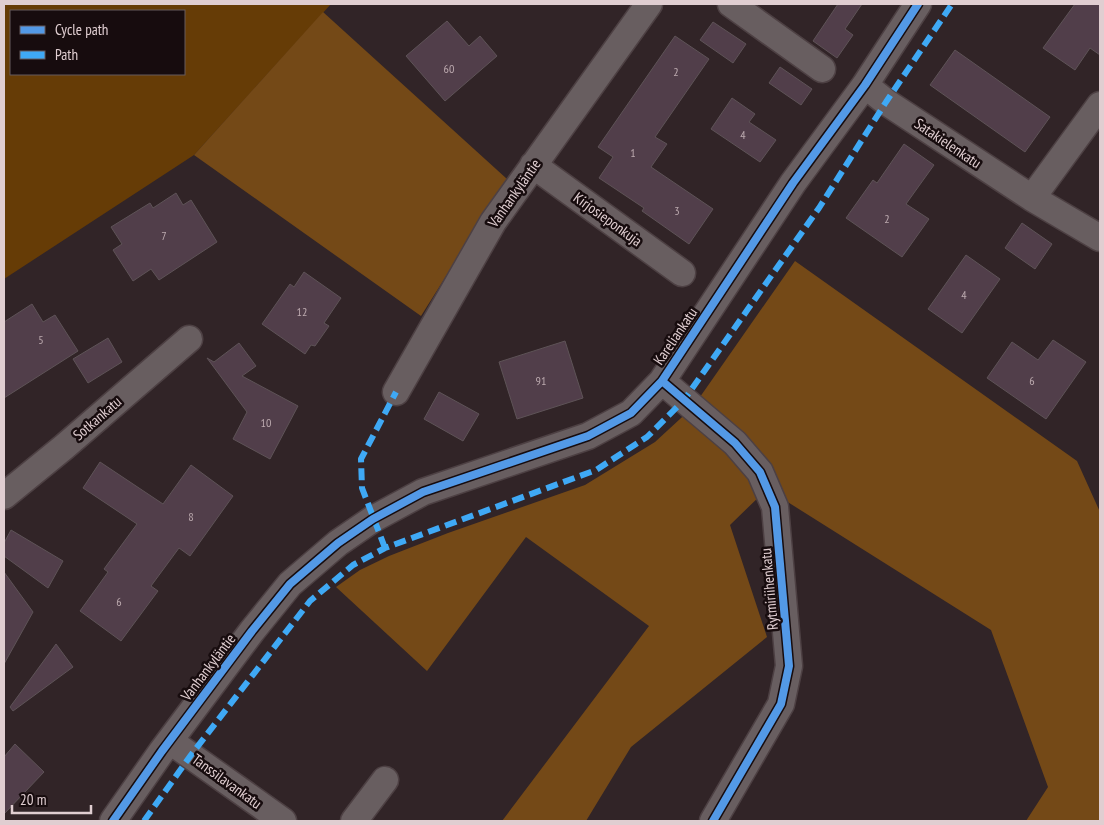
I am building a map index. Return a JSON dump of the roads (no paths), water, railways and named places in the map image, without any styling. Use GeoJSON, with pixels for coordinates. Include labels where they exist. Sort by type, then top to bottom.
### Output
{"type":"FeatureCollection","features":[{"type":"Feature","properties":{"kind":"street","name":"Vanhankyläntie"},"geometry":{"type":"LineString","coordinates":[[396,392],[493,222],[649,4]]}},
{"type":"Feature","properties":{"kind":"street"},"geometry":{"type":"LineString","coordinates":[[731,4],[822,69]]}},
{"type":"Feature","properties":{"kind":"street","name":"Kareliankatu"},"geometry":{"type":"LineString","coordinates":[[338,543],[373,519],[424,492],[588,436],[631,413],[662,381],[793,184],[865,85],[918,4]]}},
{"type":"Feature","properties":{"kind":"street","name":"Satakielenkatu"},"geometry":{"type":"LineString","coordinates":[[865,85],[886,102],[1032,198],[1100,238]]}},
{"type":"Feature","properties":{"kind":"street"},"geometry":{"type":"LineString","coordinates":[[1032,198],[1100,105]]}},
{"type":"Feature","properties":{"kind":"street","name":"Kirjosieponkuja"},"geometry":{"type":"LineString","coordinates":[[533,165],[682,273]]}},
{"type":"Feature","properties":{"kind":"street","name":"Sotkankatu"},"geometry":{"type":"LineString","coordinates":[[4,496],[189,339]]}},
{"type":"Feature","properties":{"kind":"street","name":"Rytmiriihenkatu"},"geometry":{"type":"LineString","coordinates":[[662,381],[735,443],[760,472],[775,507],[790,666],[781,704],[713,821]]}},
{"type":"Feature","properties":{"kind":"street","name":"Vanhankyläntie"},"geometry":{"type":"LineString","coordinates":[[113,821],[252,631],[290,584],[338,543]]}},
{"type":"Feature","properties":{"kind":"street","name":"Tanssilavankatu"},"geometry":{"type":"LineString","coordinates":[[170,741],[283,821]]}},
{"type":"Feature","properties":{"kind":"street"},"geometry":{"type":"LineString","coordinates":[[354,821],[385,780]]}}]}
